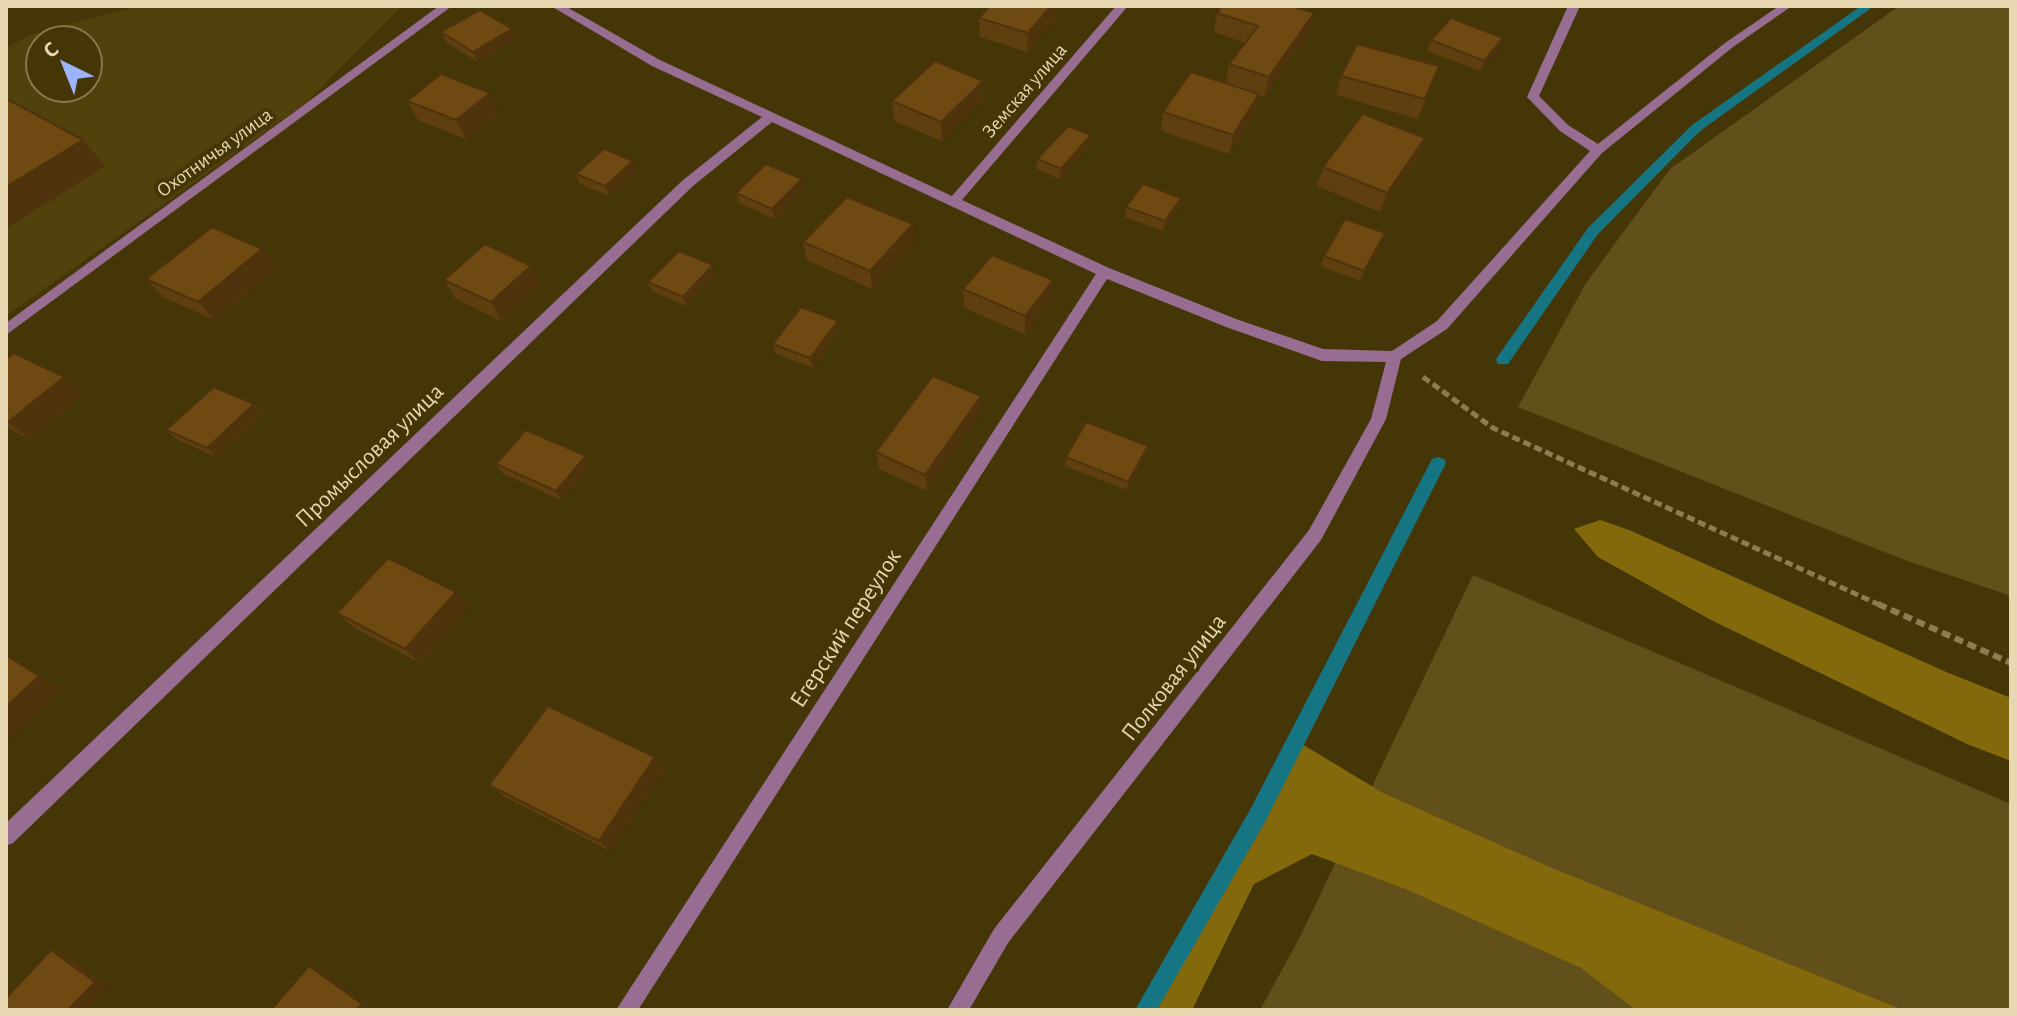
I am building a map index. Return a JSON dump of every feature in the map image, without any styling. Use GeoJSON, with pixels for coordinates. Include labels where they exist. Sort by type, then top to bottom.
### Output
{"type":"FeatureCollection","features":[{"type":"Feature","properties":{"kind":"street","name":"Охотничья улица"},"geometry":{"type":"LineString","coordinates":[[6,330],[446,6]]}},
{"type":"Feature","properties":{"kind":"street"},"geometry":{"type":"LineString","coordinates":[[557,6],[656,63],[1104,272],[1231,323],[1322,355],[1395,356],[1442,325],[1598,150],[1729,45],[1786,6]]}},
{"type":"Feature","properties":{"kind":"street","name":"Земская улица"},"geometry":{"type":"LineString","coordinates":[[955,200],[1122,6]]}},
{"type":"Feature","properties":{"kind":"street"},"geometry":{"type":"LineString","coordinates":[[1574,6],[1533,97],[1564,128],[1598,150]]}},
{"type":"Feature","properties":{"kind":"street","name":"Промысловая улица"},"geometry":{"type":"LineString","coordinates":[[6,836],[688,183],[771,116]]}},
{"type":"Feature","properties":{"kind":"street","name":"Егерский переулок"},"geometry":{"type":"LineString","coordinates":[[626,1010],[1104,272]]}},
{"type":"Feature","properties":{"kind":"street","name":"Полковая улица"},"geometry":{"type":"LineString","coordinates":[[957,1010],[1001,936],[1315,535],[1378,419],[1395,356]]}},
{"type":"Feature","properties":{"kind":"path"},"geometry":{"type":"LineString","coordinates":[[1395,356],[1493,428],[1718,533],[2011,663]]}},
{"type":"Feature","properties":{"kind":"shaded area"},"geometry":{"type":"Polygon","coordinates":[[[140,6],[402,6],[306,103],[6,316],[6,48],[24,38],[24,104],[104,104],[104,24],[71,24],[140,6]]]}},
{"type":"Feature","properties":{"kind":"shaded area"},"geometry":{"type":"Polygon","coordinates":[[[1899,6],[2011,6],[2011,596],[1902,559],[1518,407],[1586,283],[1670,169],[1899,6]]]}},
{"type":"Feature","properties":{"kind":"shaded area"},"geometry":{"type":"Polygon","coordinates":[[[1600,520],[2011,698],[2011,761],[1967,744],[1711,620],[1598,557],[1574,529],[1600,520]]]}},
{"type":"Feature","properties":{"kind":"shaded area"},"geometry":{"type":"Polygon","coordinates":[[[1473,575],[2011,804],[2011,1010],[1260,1010],[1300,937],[1473,575]]]}},
{"type":"Feature","properties":{"kind":"shaded area"},"geometry":{"type":"Polygon","coordinates":[[[1292,738],[1383,793],[1552,868],[1903,1010],[1636,1010],[1581,968],[1408,890],[1312,854],[1254,884],[1192,1010],[1141,1010],[1292,738]]]}},
{"type":"Feature","properties":{"kind":"building"},"geometry":{"type":"Polygon","coordinates":[[[990,6],[1051,6],[1028,33],[979,18],[990,6]]]}},
{"type":"Feature","properties":{"kind":"building"},"geometry":{"type":"Polygon","coordinates":[[[1222,6],[1291,6],[1314,13],[1269,77],[1229,64],[1258,26],[1217,13],[1222,6]]]}},
{"type":"Feature","properties":{"kind":"building"},"geometry":{"type":"Polygon","coordinates":[[[480,10],[512,29],[473,52],[441,32],[480,10]]]}},
{"type":"Feature","properties":{"kind":"building"},"geometry":{"type":"Polygon","coordinates":[[[1451,18],[1503,38],[1484,61],[1431,40],[1451,18]]]}},
{"type":"Feature","properties":{"kind":"building"},"geometry":{"type":"Polygon","coordinates":[[[1357,44],[1439,66],[1425,99],[1341,76],[1357,44]]]}},
{"type":"Feature","properties":{"kind":"building"},"geometry":{"type":"Polygon","coordinates":[[[935,61],[983,81],[941,122],[892,101],[935,61]]]}},
{"type":"Feature","properties":{"kind":"building"},"geometry":{"type":"Polygon","coordinates":[[[1191,72],[1259,94],[1233,135],[1163,112],[1191,72]]]}},
{"type":"Feature","properties":{"kind":"building"},"geometry":{"type":"Polygon","coordinates":[[[441,74],[490,93],[456,120],[407,101],[441,74]]]}},
{"type":"Feature","properties":{"kind":"building"},"geometry":{"type":"Polygon","coordinates":[[[6,101],[83,140],[6,187],[6,101]]]}},
{"type":"Feature","properties":{"kind":"building"},"geometry":{"type":"Polygon","coordinates":[[[1363,114],[1425,138],[1387,193],[1323,167],[1363,114]]]}},
{"type":"Feature","properties":{"kind":"building"},"geometry":{"type":"Polygon","coordinates":[[[1068,126],[1091,135],[1061,169],[1037,159],[1068,126]]]}},
{"type":"Feature","properties":{"kind":"building"},"geometry":{"type":"Polygon","coordinates":[[[604,149],[633,161],[605,186],[576,174],[604,149]]]}},
{"type":"Feature","properties":{"kind":"building"},"geometry":{"type":"Polygon","coordinates":[[[766,164],[802,179],[772,209],[736,193],[766,164]]]}},
{"type":"Feature","properties":{"kind":"building"},"geometry":{"type":"Polygon","coordinates":[[[1143,184],[1181,198],[1165,221],[1126,207],[1143,184]]]}},
{"type":"Feature","properties":{"kind":"building"},"geometry":{"type":"Polygon","coordinates":[[[847,197],[913,224],[870,271],[803,242],[847,197]]]}},
{"type":"Feature","properties":{"kind":"building"},"geometry":{"type":"Polygon","coordinates":[[[1345,219],[1385,233],[1364,271],[1324,256],[1345,219]]]}},
{"type":"Feature","properties":{"kind":"building"},"geometry":{"type":"Polygon","coordinates":[[[212,227],[262,249],[198,302],[146,279],[212,227]]]}},
{"type":"Feature","properties":{"kind":"building"},"geometry":{"type":"Polygon","coordinates":[[[485,244],[531,266],[491,302],[444,280],[485,244]]]}},
{"type":"Feature","properties":{"kind":"building"},"geometry":{"type":"Polygon","coordinates":[[[679,251],[713,265],[683,297],[648,282],[679,251]]]}},
{"type":"Feature","properties":{"kind":"building"},"geometry":{"type":"Polygon","coordinates":[[[992,255],[1053,280],[1025,316],[963,289],[992,255]]]}},
{"type":"Feature","properties":{"kind":"building"},"geometry":{"type":"Polygon","coordinates":[[[801,307],[838,321],[810,358],[773,344],[801,307]]]}},
{"type":"Feature","properties":{"kind":"building"},"geometry":{"type":"Polygon","coordinates":[[[14,353],[64,377],[8,422],[6,359],[14,353]]]}},
{"type":"Feature","properties":{"kind":"building"},"geometry":{"type":"Polygon","coordinates":[[[933,376],[981,396],[925,475],[876,452],[933,376]]]}},
{"type":"Feature","properties":{"kind":"building"},"geometry":{"type":"Polygon","coordinates":[[[214,387],[254,404],[207,448],[166,430],[214,387]]]}},
{"type":"Feature","properties":{"kind":"building"},"geometry":{"type":"Polygon","coordinates":[[[1086,422],[1148,446],[1128,482],[1066,457],[1086,422]]]}},
{"type":"Feature","properties":{"kind":"building"},"geometry":{"type":"Polygon","coordinates":[[[526,430],[586,456],[556,491],[496,464],[526,430]]]}},
{"type":"Feature","properties":{"kind":"building"},"geometry":{"type":"Polygon","coordinates":[[[388,558],[456,592],[405,649],[337,613],[388,558]]]}},
{"type":"Feature","properties":{"kind":"building"},"geometry":{"type":"Polygon","coordinates":[[[6,655],[39,676],[6,707],[6,655]]]}},
{"type":"Feature","properties":{"kind":"building"},"geometry":{"type":"Polygon","coordinates":[[[548,706],[655,757],[599,841],[489,785],[548,706]]]}},
{"type":"Feature","properties":{"kind":"building"},"geometry":{"type":"Polygon","coordinates":[[[51,950],[95,982],[68,1010],[6,1010],[6,998],[51,950]]]}},
{"type":"Feature","properties":{"kind":"building"},"geometry":{"type":"Polygon","coordinates":[[[309,966],[362,1004],[357,1010],[271,1010],[309,966]]]}},
{"type":"Feature","properties":{"kind":"waterway"},"geometry":{"type":"LineString","coordinates":[[1503,360],[1593,231],[1696,128],[1868,6]]}},
{"type":"Feature","properties":{"kind":"waterway"},"geometry":{"type":"LineString","coordinates":[[1145,1010],[1258,815],[1438,463]]}}]}
